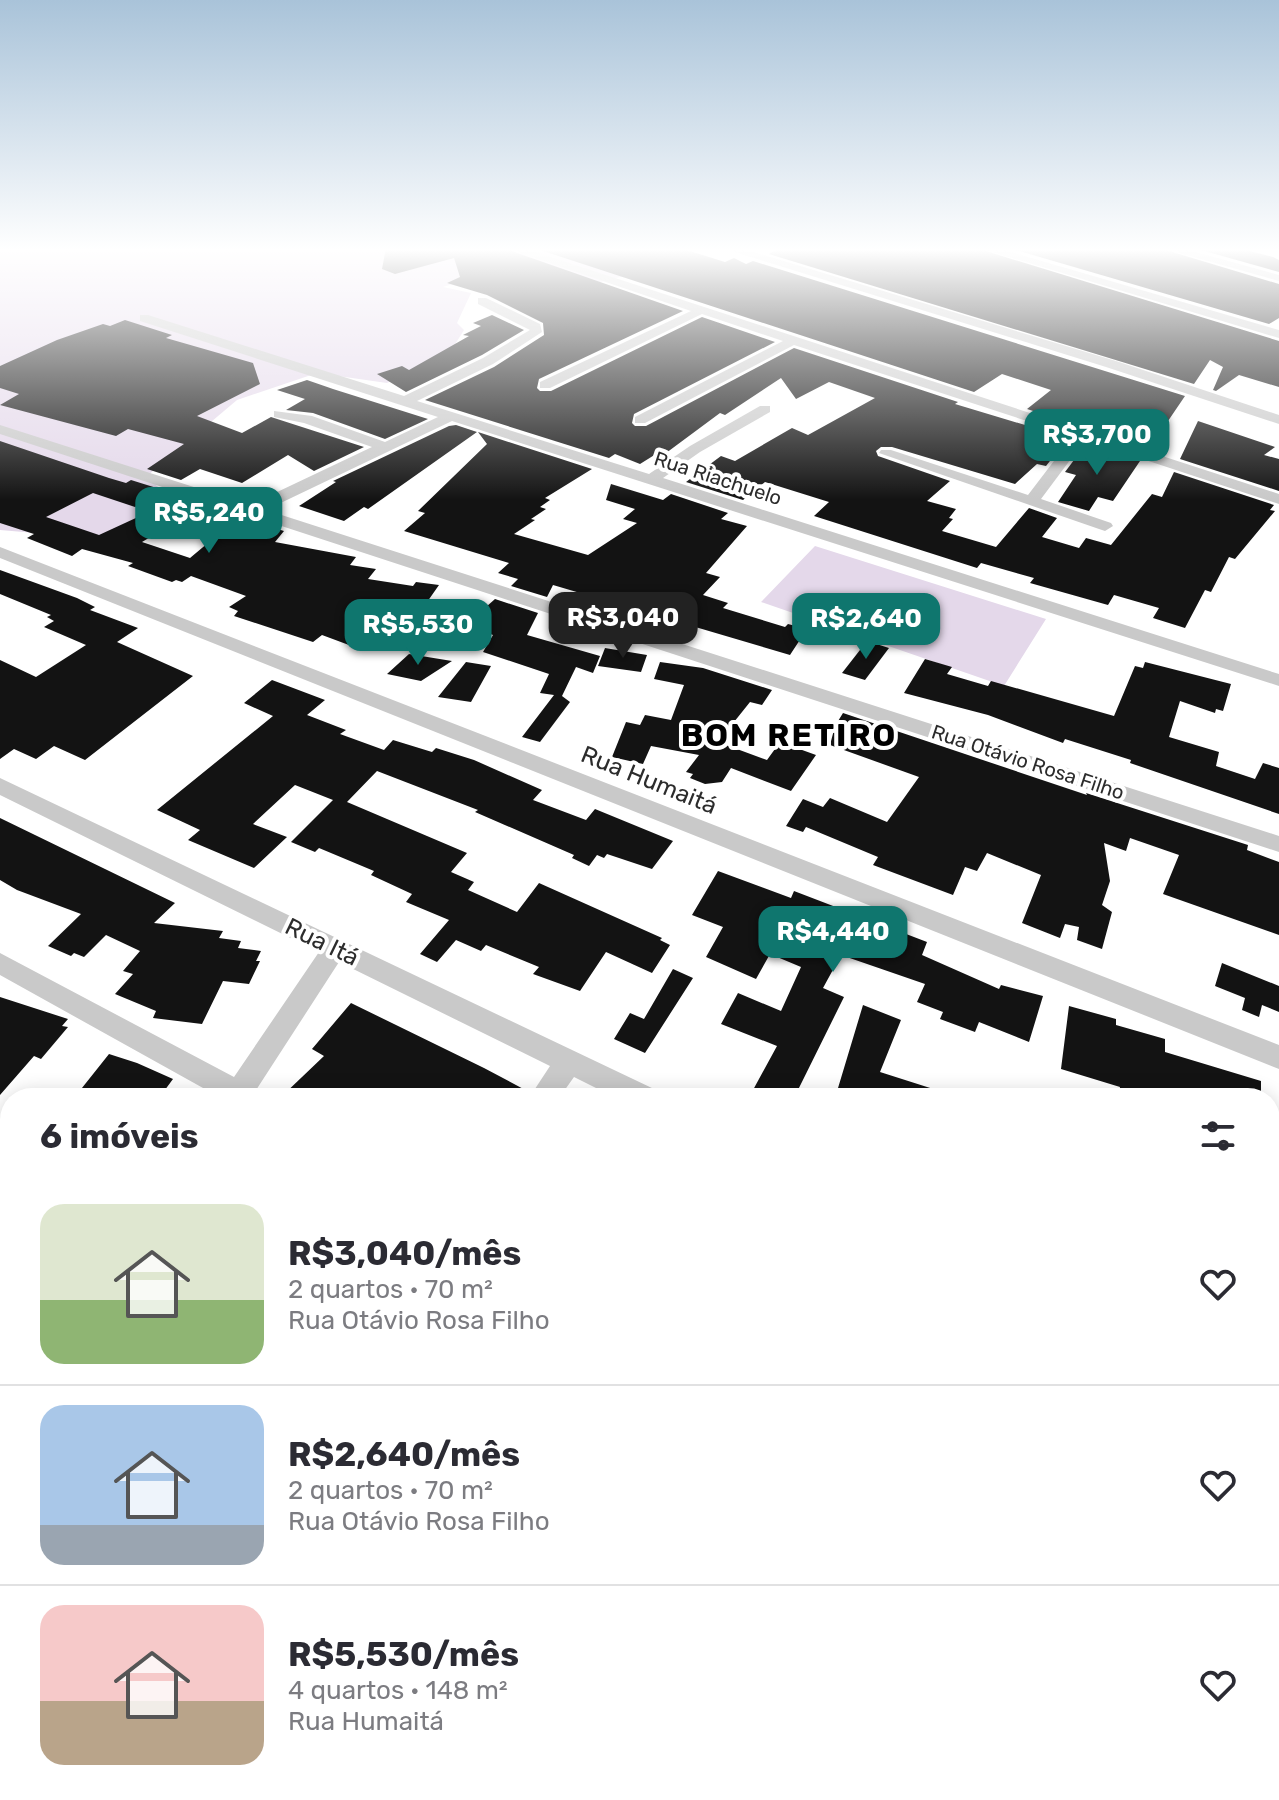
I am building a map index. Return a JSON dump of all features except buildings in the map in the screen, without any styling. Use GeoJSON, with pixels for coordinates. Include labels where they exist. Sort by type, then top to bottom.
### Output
{"type":"FeatureCollection","features":[{"type":"Feature","properties":{"kind":"street","name":"Rua Riachuelo"},"geometry":{"type":"LineString","coordinates":[[188,332],[1279,680]]}},
{"type":"Feature","properties":{"kind":"street"},"geometry":{"type":"LineString","coordinates":[[405,401],[488,361],[536,332]]}},
{"type":"Feature","properties":{"kind":"street"},"geometry":{"type":"LineString","coordinates":[[545,385],[656,332]]}},
{"type":"Feature","properties":{"kind":"street"},"geometry":{"type":"LineString","coordinates":[[769,332],[1279,499]]}},
{"type":"Feature","properties":{"kind":"street"},"geometry":{"type":"LineString","coordinates":[[1004,332],[1279,420]]}},
{"type":"Feature","properties":{"kind":"street"},"geometry":{"type":"LineString","coordinates":[[640,420],[794,340]]}},
{"type":"Feature","properties":{"kind":"street"},"geometry":{"type":"LineString","coordinates":[[651,480],[765,409]]}},
{"type":"Feature","properties":{"kind":"street"},"geometry":{"type":"LineString","coordinates":[[279,414],[307,419],[385,447]]}},
{"type":"Feature","properties":{"kind":"street"},"geometry":{"type":"LineString","coordinates":[[252,510],[451,416]]}},
{"type":"Feature","properties":{"kind":"street","name":"Rua Otávio Rosa Filho"},"geometry":{"type":"LineString","coordinates":[[0,429],[1279,844]]}},
{"type":"Feature","properties":{"kind":"street"},"geometry":{"type":"LineString","coordinates":[[1031,501],[1082,434]]}},
{"type":"Feature","properties":{"kind":"street"},"geometry":{"type":"LineString","coordinates":[[886,453],[1105,526]]}},
{"type":"Feature","properties":{"kind":"street","name":"Rua Humaitá"},"geometry":{"type":"LineString","coordinates":[[0,552],[1279,1057]]}},
{"type":"Feature","properties":{"kind":"street","name":"Rua Itá"},"geometry":{"type":"LineString","coordinates":[[0,786],[623,1088]]}},
{"type":"Feature","properties":{"kind":"street"},"geometry":{"type":"LineString","coordinates":[[241,1088],[335,948]]}},
{"type":"Feature","properties":{"kind":"street"},"geometry":{"type":"LineString","coordinates":[[0,963],[223,1088]]}},
{"type":"Feature","properties":{"kind":"street"},"geometry":{"type":"LineString","coordinates":[[550,1088],[569,1062]]}},
{"type":"Feature","properties":{"kind":"shaded area"},"geometry":{"type":"Polygon","coordinates":[[[0,332],[463,332],[449,354],[387,383],[317,373],[237,400],[147,476],[176,505],[117,540],[0,530],[0,332]]]}},
{"type":"Feature","properties":{"kind":"shaded area"},"geometry":{"type":"Polygon","coordinates":[[[815,546],[1046,619],[1004,686],[761,602],[815,546]]]}},
{"type":"Feature","properties":{"kind":"district","name":"BOM RETIRO"},"geometry":{"type":"Point","coordinates":[789,735]}}]}
